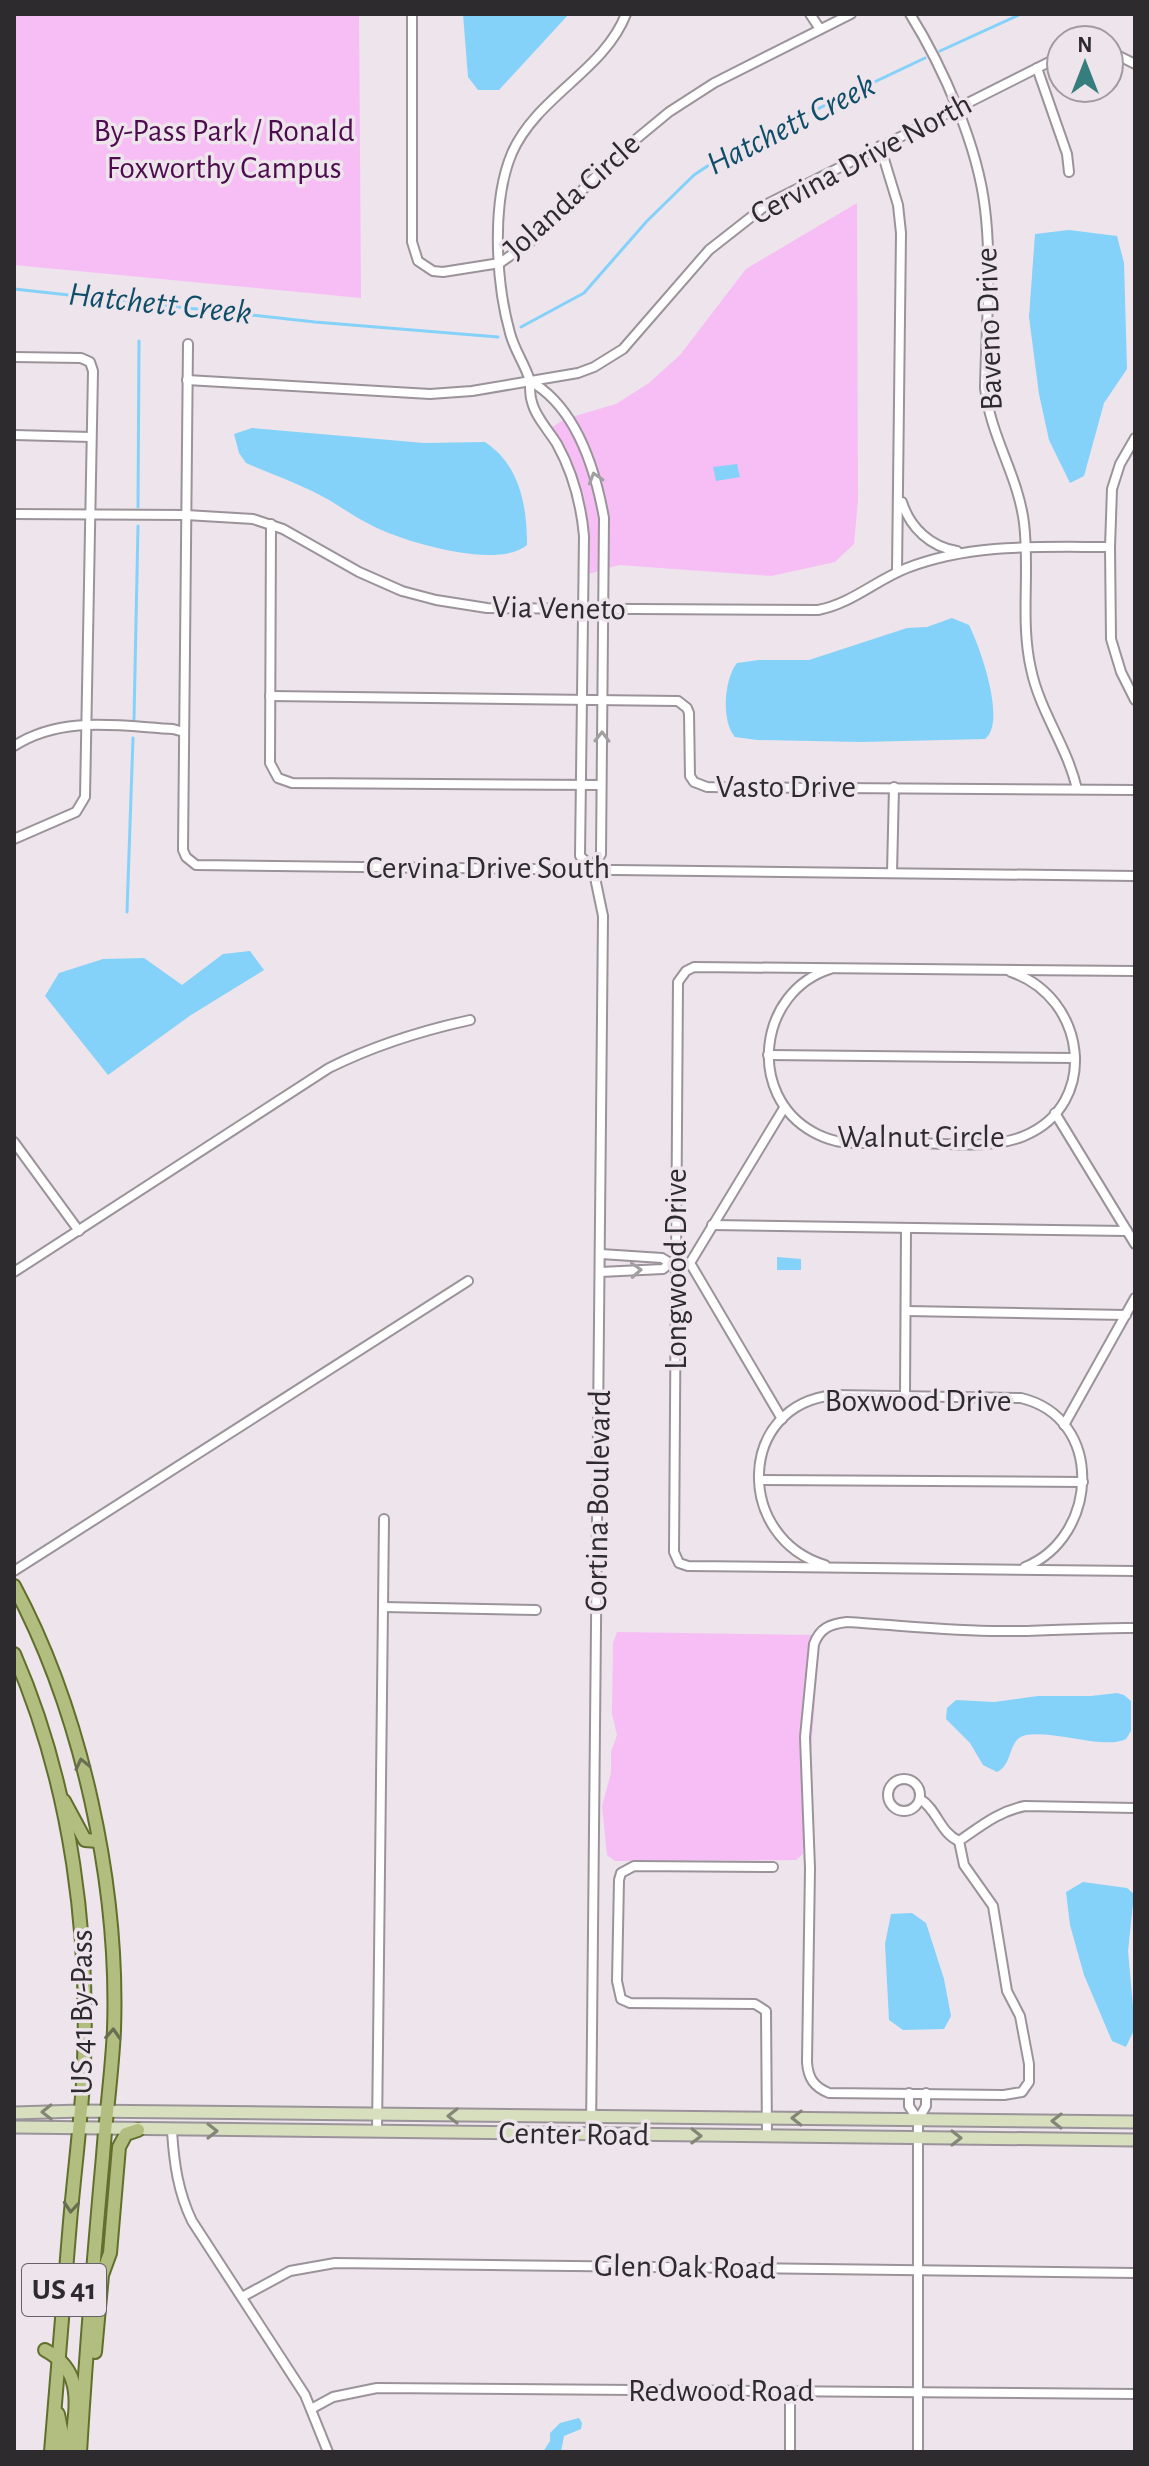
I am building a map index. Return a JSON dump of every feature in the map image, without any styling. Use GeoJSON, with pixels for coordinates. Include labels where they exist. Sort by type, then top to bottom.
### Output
{"type":"FeatureCollection","features":[{"type":"Feature","properties":{"kind":"main road","name":"US 41 By-Pass"},"geometry":{"type":"LineString","coordinates":[[14,1586],[64,1700],[78,1746],[106,1891],[112,1967],[114,2030],[80,2452]]}},
{"type":"Feature","properties":{"kind":"main road","name":"US 41 By-Pass"},"geometry":{"type":"LineString","coordinates":[[14,1654],[40,1724],[59,1792],[76,1881],[81,1939],[84,2045],[51,2452]]}},
{"type":"Feature","properties":{"kind":"main road"},"geometry":{"type":"LineString","coordinates":[[59,1792],[85,1840],[98,1841]]}},
{"type":"Feature","properties":{"kind":"main road"},"geometry":{"type":"LineString","coordinates":[[83,2410],[95,2361],[102,2275],[110,2253],[119,2147],[126,2134],[138,2130]]}},
{"type":"Feature","properties":{"kind":"main road"},"geometry":{"type":"LineString","coordinates":[[45,2350],[59,2357],[69,2369],[74,2382],[71,2452]]}},
{"type":"Feature","properties":{"kind":"main road"},"geometry":{"type":"LineString","coordinates":[[56,2399],[63,2439],[62,2452]]}},
{"type":"Feature","properties":{"kind":"street","name":"Jolanda Circle"},"geometry":{"type":"LineString","coordinates":[[412,14],[414,253],[424,266],[443,272],[500,263],[534,239],[617,155],[669,112],[714,83],[851,14]]}},
{"type":"Feature","properties":{"kind":"street","name":"Cortina Boulevard"},"geometry":{"type":"LineString","coordinates":[[591,2134],[603,916],[593,868],[580,856],[584,536],[578,495],[565,459],[532,403],[530,380],[511,338],[505,314],[500,263],[501,192],[517,143],[535,116],[609,44],[626,14]]}},
{"type":"Feature","properties":{"kind":"street"},"geometry":{"type":"LineString","coordinates":[[810,14],[820,29]]}},
{"type":"Feature","properties":{"kind":"street","name":"Baveno Drive"},"geometry":{"type":"LineString","coordinates":[[910,14],[929,48],[976,163],[986,211],[987,405],[996,439],[1017,490],[1024,523],[1026,635],[1030,668],[1042,704],[1069,758],[1077,789]]}},
{"type":"Feature","properties":{"kind":"street","name":"Cervina Drive North"},"geometry":{"type":"LineString","coordinates":[[187,380],[430,394],[472,391],[578,373],[609,359],[638,334],[709,250],[752,215],[784,194],[1045,64]]}},
{"type":"Feature","properties":{"kind":"street"},"geometry":{"type":"LineString","coordinates":[[1037,68],[1067,154],[1069,172]]}},
{"type":"Feature","properties":{"kind":"street"},"geometry":{"type":"LineString","coordinates":[[880,146],[894,189],[901,225],[897,572]]}},
{"type":"Feature","properties":{"kind":"street"},"geometry":{"type":"LineString","coordinates":[[186,515],[188,344]]}},
{"type":"Feature","properties":{"kind":"street"},"geometry":{"type":"LineString","coordinates":[[14,357],[81,358],[90,362],[93,371],[83,804],[76,812],[14,839]]}},
{"type":"Feature","properties":{"kind":"street","name":"Cortina Boulevard"},"geometry":{"type":"LineString","coordinates":[[530,380],[549,392],[573,427],[600,497],[605,536],[601,854],[593,868]]}},
{"type":"Feature","properties":{"kind":"street"},"geometry":{"type":"LineString","coordinates":[[14,435],[91,437]]}},
{"type":"Feature","properties":{"kind":"street"},"geometry":{"type":"LineString","coordinates":[[1135,438],[1120,464],[1112,489],[1110,547],[1111,639],[1121,672],[1135,700]]}},
{"type":"Feature","properties":{"kind":"street"},"geometry":{"type":"LineString","coordinates":[[900,491],[907,516],[925,537],[942,548],[970,551]]}},
{"type":"Feature","properties":{"kind":"street","name":"Via Veneto"},"geometry":{"type":"LineString","coordinates":[[14,514],[239,517],[271,524],[376,581],[418,596],[487,608],[818,610],[840,604],[897,572],[923,562],[970,551],[1025,547],[1110,547]]}},
{"type":"Feature","properties":{"kind":"street","name":"Cervina Drive South"},"geometry":{"type":"LineString","coordinates":[[186,515],[183,850],[196,865],[1135,876]]}},
{"type":"Feature","properties":{"kind":"street"},"geometry":{"type":"LineString","coordinates":[[271,524],[270,763],[274,773],[287,782],[601,785]]}},
{"type":"Feature","properties":{"kind":"street","name":"Vasto Drive"},"geometry":{"type":"LineString","coordinates":[[270,696],[678,701],[683,703],[689,716],[688,770],[700,786],[1135,790]]}},
{"type":"Feature","properties":{"kind":"street"},"geometry":{"type":"LineString","coordinates":[[14,746],[44,731],[86,724],[184,732]]}},
{"type":"Feature","properties":{"kind":"street"},"geometry":{"type":"LineString","coordinates":[[892,873],[894,787]]}},
{"type":"Feature","properties":{"kind":"street","name":"Longwood Drive"},"geometry":{"type":"LineString","coordinates":[[1135,971],[694,967],[678,982],[673,1263],[676,1559],[688,1566],[1135,1571]]}},
{"type":"Feature","properties":{"kind":"street"},"geometry":{"type":"LineString","coordinates":[[690,1263],[784,1108],[772,1084],[768,1055],[774,1022],[789,998],[815,976],[839,967]]}},
{"type":"Feature","properties":{"kind":"street","name":"Walnut Circle"},"geometry":{"type":"LineString","coordinates":[[784,1108],[811,1131],[828,1139],[847,1142],[1001,1142],[1028,1134],[1055,1113],[1071,1089],[1075,1058],[1070,1027],[1056,1004],[1034,983],[1003,970]]}},
{"type":"Feature","properties":{"kind":"street"},"geometry":{"type":"LineString","coordinates":[[14,1272],[329,1068],[412,1033],[470,1020]]}},
{"type":"Feature","properties":{"kind":"street"},"geometry":{"type":"LineString","coordinates":[[768,1055],[1075,1058]]}},
{"type":"Feature","properties":{"kind":"street"},"geometry":{"type":"LineString","coordinates":[[1055,1113],[1135,1244]]}},
{"type":"Feature","properties":{"kind":"street"},"geometry":{"type":"LineString","coordinates":[[14,1142],[79,1231]]}},
{"type":"Feature","properties":{"kind":"street"},"geometry":{"type":"LineString","coordinates":[[712,1225],[1127,1231]]}},
{"type":"Feature","properties":{"kind":"street"},"geometry":{"type":"LineString","coordinates":[[905,1396],[906,1228]]}},
{"type":"Feature","properties":{"kind":"street"},"geometry":{"type":"LineString","coordinates":[[601,1254],[690,1263]]}},
{"type":"Feature","properties":{"kind":"street"},"geometry":{"type":"LineString","coordinates":[[600,1272],[663,1269],[673,1263]]}},
{"type":"Feature","properties":{"kind":"street"},"geometry":{"type":"LineString","coordinates":[[690,1263],[782,1419]]}},
{"type":"Feature","properties":{"kind":"street"},"geometry":{"type":"LineString","coordinates":[[14,1571],[468,1281]]}},
{"type":"Feature","properties":{"kind":"street"},"geometry":{"type":"LineString","coordinates":[[1064,1425],[1135,1298]]}},
{"type":"Feature","properties":{"kind":"street"},"geometry":{"type":"LineString","coordinates":[[906,1311],[1126,1315]]}},
{"type":"Feature","properties":{"kind":"street","name":"Boxwood Drive"},"geometry":{"type":"LineString","coordinates":[[838,1568],[799,1554],[777,1535],[763,1507],[759,1480],[763,1450],[782,1419],[806,1402],[826,1396],[1021,1398],[1047,1409],[1064,1425],[1081,1459],[1083,1482],[1078,1512],[1068,1530],[1035,1562],[1012,1569]]}},
{"type":"Feature","properties":{"kind":"street"},"geometry":{"type":"LineString","coordinates":[[759,1480],[1083,1482]]}},
{"type":"Feature","properties":{"kind":"street"},"geometry":{"type":"LineString","coordinates":[[377,2132],[384,1519]]}},
{"type":"Feature","properties":{"kind":"street"},"geometry":{"type":"LineString","coordinates":[[383,1607],[536,1610]]}},
{"type":"Feature","properties":{"kind":"street"},"geometry":{"type":"LineString","coordinates":[[959,1841],[964,1865],[993,1906],[1007,1991],[1020,2016],[1029,2064],[1029,2082],[1022,2092],[1004,2095],[829,2093],[820,2090],[811,2079],[807,2062],[810,1868],[805,1737],[814,1644],[822,1630],[847,1622],[971,1631],[1135,1628]]}},
{"type":"Feature","properties":{"kind":"street"},"geometry":{"type":"LineString","coordinates":[[920,1799],[915,1807],[902,1811],[891,1804],[889,1791],[896,1781],[908,1779],[918,1786],[920,1799],[928,1804],[949,1836],[959,1841]]}},
{"type":"Feature","properties":{"kind":"street"},"geometry":{"type":"LineString","coordinates":[[959,1841],[997,1814],[1025,1806],[1135,1808]]}},
{"type":"Feature","properties":{"kind":"street"},"geometry":{"type":"LineString","coordinates":[[767,2137],[766,2011],[755,2004],[630,2003],[621,1999],[617,1981],[619,1880],[621,1873],[634,1866],[773,1867]]}},
{"type":"Feature","properties":{"kind":"street"},"geometry":{"type":"LineString","coordinates":[[909,2093],[909,2106],[918,2120],[919,2138],[918,2452]]}},
{"type":"Feature","properties":{"kind":"street"},"geometry":{"type":"LineString","coordinates":[[918,2120],[926,2106],[926,2093]]}},
{"type":"Feature","properties":{"kind":"street","name":"Center Road"},"geometry":{"type":"LineString","coordinates":[[14,2113],[80,2111],[1135,2122]]}},
{"type":"Feature","properties":{"kind":"street","name":"Center Road"},"geometry":{"type":"LineString","coordinates":[[14,2127],[1135,2140]]}},
{"type":"Feature","properties":{"kind":"street"},"geometry":{"type":"LineString","coordinates":[[172,2131],[178,2185],[184,2203],[311,2409],[328,2452]]}},
{"type":"Feature","properties":{"kind":"street","name":"Glen Oak Road"},"geometry":{"type":"LineString","coordinates":[[242,2297],[290,2271],[335,2263],[1135,2273]]}},
{"type":"Feature","properties":{"kind":"street","name":"Redwood Road"},"geometry":{"type":"LineString","coordinates":[[311,2409],[333,2397],[377,2388],[1135,2394]]}},
{"type":"Feature","properties":{"kind":"street"},"geometry":{"type":"LineString","coordinates":[[790,2392],[790,2452]]}},
{"type":"Feature","properties":{"kind":"green space","name":"By-Pass Park / Ronald Foxworthy Campus"},"geometry":{"type":"Polygon","coordinates":[[[14,14],[359,14],[361,298],[14,265],[14,14]]]}},
{"type":"Feature","properties":{"kind":"green space"},"geometry":{"type":"Polygon","coordinates":[[[857,203],[858,500],[854,544],[835,562],[771,576],[619,565],[582,576],[590,541],[570,463],[549,429],[565,419],[616,404],[649,383],[680,355],[746,269],[857,203]]]}},
{"type":"Feature","properties":{"kind":"green space"},"geometry":{"type":"Polygon","coordinates":[[[617,1632],[820,1635],[803,1854],[796,1860],[615,1861],[607,1855],[602,1806],[617,1735],[612,1714],[613,1643],[617,1632]]]}},
{"type":"Feature","properties":{"kind":"water"},"geometry":{"type":"Polygon","coordinates":[[[463,14],[569,14],[499,90],[478,90],[468,77],[463,14]]]}},
{"type":"Feature","properties":{"kind":"water"},"geometry":{"type":"Polygon","coordinates":[[[1069,230],[1117,236],[1124,263],[1127,369],[1104,403],[1084,476],[1070,483],[1049,440],[1039,394],[1029,317],[1035,234],[1069,230]]]}},
{"type":"Feature","properties":{"kind":"water"},"geometry":{"type":"Polygon","coordinates":[[[252,428],[424,443],[485,442],[497,451],[514,474],[523,501],[527,545],[513,552],[474,554],[428,546],[387,532],[314,492],[246,463],[239,453],[234,434],[252,428]]]}},
{"type":"Feature","properties":{"kind":"water"},"geometry":{"type":"Polygon","coordinates":[[[737,464],[740,477],[716,481],[713,467],[737,464]]]}},
{"type":"Feature","properties":{"kind":"water"},"geometry":{"type":"Polygon","coordinates":[[[952,618],[969,625],[985,666],[993,701],[993,717],[991,730],[985,739],[861,742],[757,740],[735,737],[731,730],[726,700],[729,679],[737,663],[809,660],[907,628],[927,627],[952,618]]]}},
{"type":"Feature","properties":{"kind":"water"},"geometry":{"type":"Polygon","coordinates":[[[250,951],[264,970],[191,1015],[108,1075],[45,996],[59,973],[103,959],[144,958],[182,985],[223,954],[250,951]]]}},
{"type":"Feature","properties":{"kind":"water"},"geometry":{"type":"Polygon","coordinates":[[[777,1257],[801,1259],[801,1270],[777,1270],[777,1257]]]}},
{"type":"Feature","properties":{"kind":"water"},"geometry":{"type":"Polygon","coordinates":[[[1117,1693],[1131,1701],[1131,1731],[1126,1739],[1106,1742],[1026,1735],[1016,1741],[1006,1763],[997,1772],[983,1765],[970,1743],[946,1719],[947,1708],[956,1700],[994,1702],[1038,1696],[1117,1693]]]}},
{"type":"Feature","properties":{"kind":"water"},"geometry":{"type":"Polygon","coordinates":[[[1083,1882],[1127,1888],[1134,1894],[1128,1951],[1135,2028],[1126,2047],[1112,2041],[1084,1975],[1070,1925],[1066,1892],[1083,1882]]]}},
{"type":"Feature","properties":{"kind":"water"},"geometry":{"type":"Polygon","coordinates":[[[912,1913],[926,1923],[944,1979],[951,2016],[944,2029],[903,2030],[889,2020],[885,1944],[891,1914],[912,1913]]]}},
{"type":"Feature","properties":{"kind":"water"},"geometry":{"type":"Polygon","coordinates":[[[579,2418],[581,2429],[564,2436],[561,2452],[543,2452],[550,2441],[550,2433],[560,2423],[579,2418]]]}},
{"type":"Feature","properties":{"kind":"waterway","name":"Hatchett Creek"},"geometry":{"type":"LineString","coordinates":[[940,51],[1021,14]]}},
{"type":"Feature","properties":{"kind":"waterway","name":"Hatchett Creek"},"geometry":{"type":"LineString","coordinates":[[521,327],[584,293],[647,221],[694,175],[733,149],[925,58]]}},
{"type":"Feature","properties":{"kind":"waterway","name":"Hatchett Creek"},"geometry":{"type":"LineString","coordinates":[[14,289],[315,322],[498,337]]}},
{"type":"Feature","properties":{"kind":"waterway"},"geometry":{"type":"LineString","coordinates":[[138,507],[139,341]]}},
{"type":"Feature","properties":{"kind":"waterway"},"geometry":{"type":"LineString","coordinates":[[134,719],[138,526]]}},
{"type":"Feature","properties":{"kind":"waterway"},"geometry":{"type":"LineString","coordinates":[[127,912],[133,738]]}}]}
